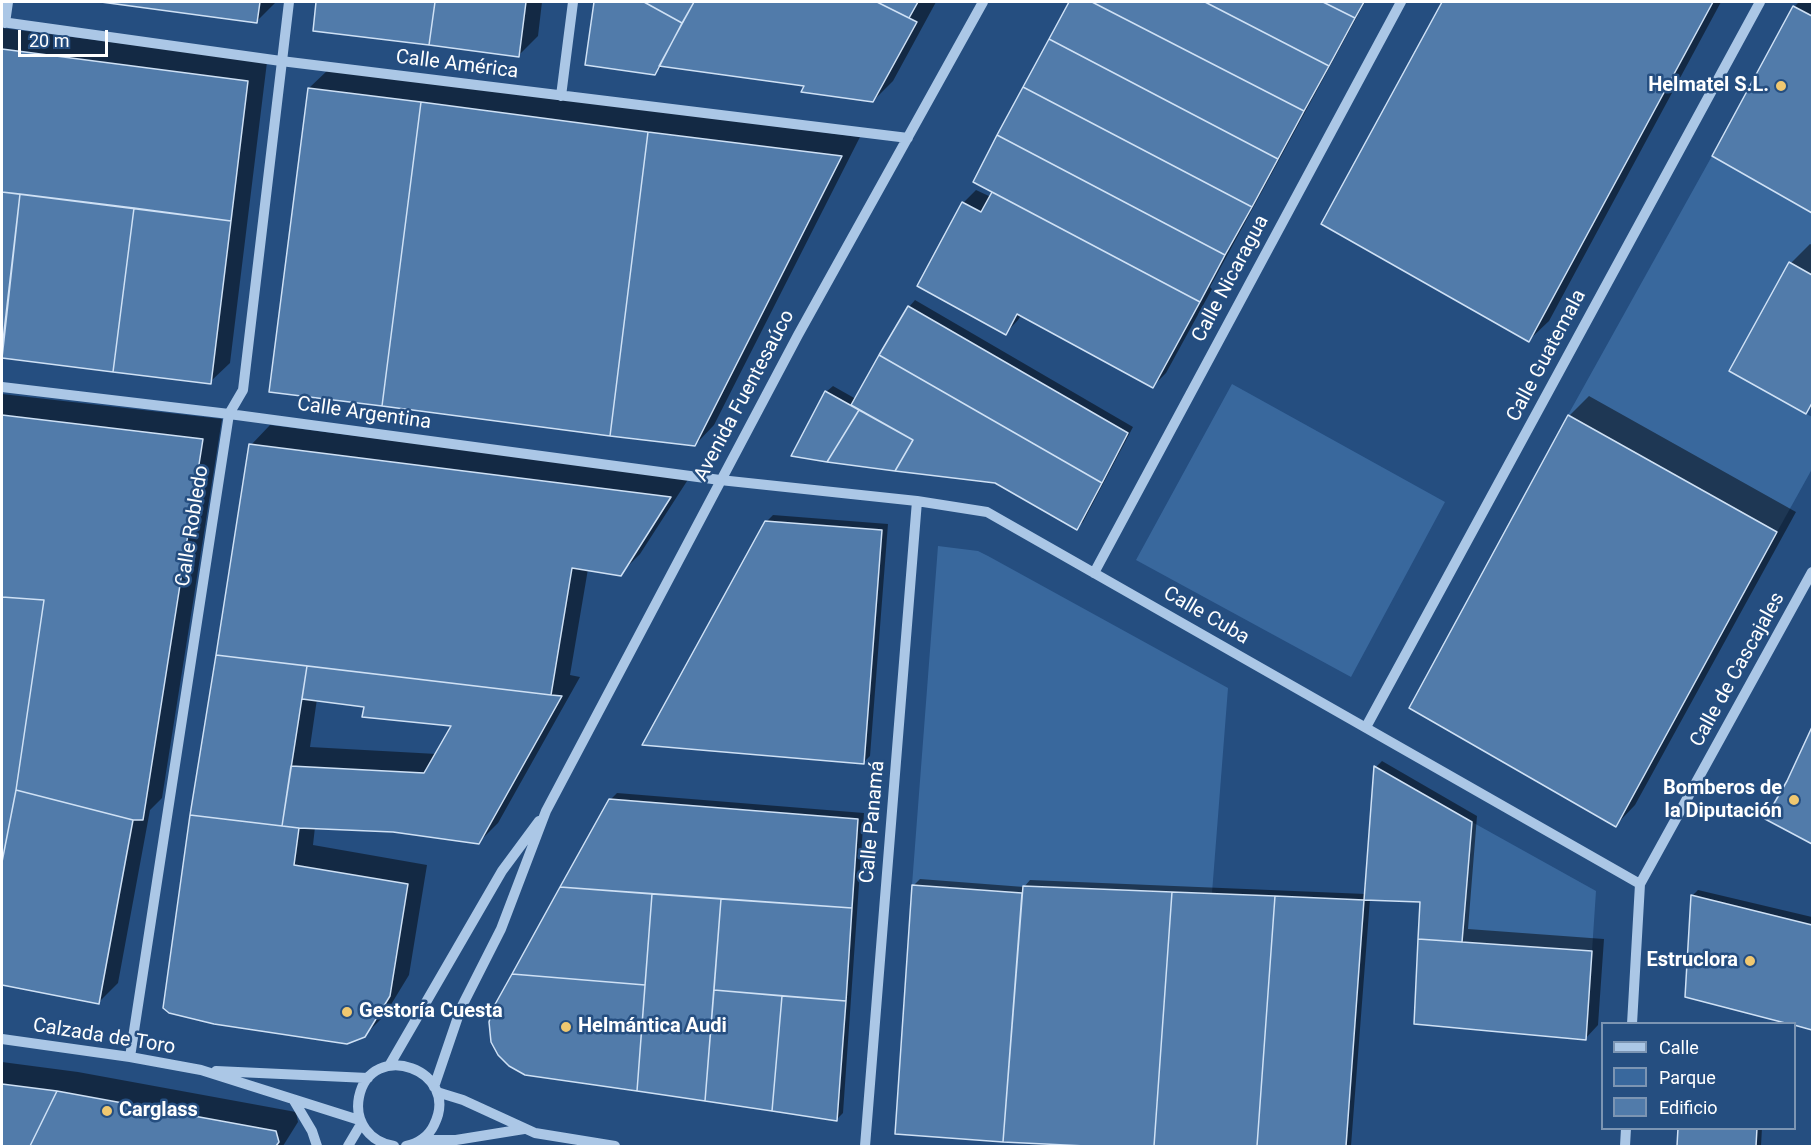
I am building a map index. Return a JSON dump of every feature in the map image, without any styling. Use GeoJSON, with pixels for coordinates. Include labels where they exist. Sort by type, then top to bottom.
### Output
{"type":"FeatureCollection","features":[{"type":"Feature","properties":{"kind":"street"},"geometry":{"type":"LineString","coordinates":[[3,22],[8,2]]}},
{"type":"Feature","properties":{"kind":"street","name":"Calle Robledo"},"geometry":{"type":"LineString","coordinates":[[130,1058],[229,414],[243,390],[289,2]]}},
{"type":"Feature","properties":{"kind":"street"},"geometry":{"type":"LineString","coordinates":[[561,96],[573,2]]}},
{"type":"Feature","properties":{"kind":"street","name":"Avenida Fuentesaúco"},"geometry":{"type":"LineString","coordinates":[[422,1140],[431,1131],[437,1119],[440,1106],[436,1089],[461,1008],[501,929],[546,812],[798,335],[983,2]]}},
{"type":"Feature","properties":{"kind":"street","name":"Calle Nicaragua"},"geometry":{"type":"LineString","coordinates":[[1094,573],[1401,2]]}},
{"type":"Feature","properties":{"kind":"street","name":"Calle Guatemala"},"geometry":{"type":"LineString","coordinates":[[1366,727],[1760,2]]}},
{"type":"Feature","properties":{"kind":"street","name":"Calle América"},"geometry":{"type":"LineString","coordinates":[[3,22],[281,61],[908,138]]}},
{"type":"Feature","properties":{"kind":"street","name":"Calle Argentina"},"geometry":{"type":"LineString","coordinates":[[2,387],[229,414],[720,480]]}},
{"type":"Feature","properties":{"kind":"street","name":"Calle Cuba"},"geometry":{"type":"LineString","coordinates":[[720,480],[917,501],[987,512],[1640,884]]}},
{"type":"Feature","properties":{"kind":"street","name":"Calle Panamá"},"geometry":{"type":"LineString","coordinates":[[865,1146],[917,501]]}},
{"type":"Feature","properties":{"kind":"street","name":"Calle de Cascajales"},"geometry":{"type":"LineString","coordinates":[[1632,1022],[1640,884],[1812,572]]}},
{"type":"Feature","properties":{"kind":"street","name":"Avenida Fuentesaúco"},"geometry":{"type":"LineString","coordinates":[[389,1066],[502,871],[546,812]]}},
{"type":"Feature","properties":{"kind":"street","name":"Calzada de Toro"},"geometry":{"type":"LineString","coordinates":[[2,1039],[201,1070],[368,1078]]}},
{"type":"Feature","properties":{"kind":"street"},"geometry":{"type":"LineString","coordinates":[[394,1146],[384,1145],[370,1137],[360,1122],[357,1105],[360,1090],[368,1078],[381,1068],[402,1065],[415,1068],[426,1076],[436,1089],[524,1129],[535,1133],[615,1146]]}},
{"type":"Feature","properties":{"kind":"street","name":"Calzada de Toro"},"geometry":{"type":"LineString","coordinates":[[201,1070],[360,1122]]}},
{"type":"Feature","properties":{"kind":"street"},"geometry":{"type":"LineString","coordinates":[[293,1099],[312,1131],[316,1146]]}},
{"type":"Feature","properties":{"kind":"street"},"geometry":{"type":"LineString","coordinates":[[348,1146],[360,1122]]}},
{"type":"Feature","properties":{"kind":"street"},"geometry":{"type":"LineString","coordinates":[[406,1146],[422,1140],[456,1140],[524,1129]]}},
{"type":"Feature","properties":{"kind":"street"},"geometry":{"type":"LineString","coordinates":[[1625,1146],[1626,1130]]}},
{"type":"Feature","properties":{"kind":"green space"},"geometry":{"type":"Polygon","coordinates":[[[1712,156],[1812,213],[1812,275],[1789,263],[1729,371],[1812,417],[1812,469],[1777,532],[1568,415],[1712,156]]]}},
{"type":"Feature","properties":{"kind":"green space"},"geometry":{"type":"Polygon","coordinates":[[[1232,384],[1445,502],[1351,677],[1136,560],[1232,384]]]}},
{"type":"Feature","properties":{"kind":"green space"},"geometry":{"type":"Polygon","coordinates":[[[938,546],[978,551],[1228,688],[1212,893],[1023,886],[1022,893],[912,885],[938,546]]]}},
{"type":"Feature","properties":{"kind":"green space"},"geometry":{"type":"Polygon","coordinates":[[[1472,822],[1596,891],[1592,951],[1462,942],[1472,822]]]}},
{"type":"Feature","properties":{"kind":"building"},"geometry":{"type":"Polygon","coordinates":[[[101,2],[260,2],[257,23],[101,2]]]}},
{"type":"Feature","properties":{"kind":"building"},"geometry":{"type":"Polygon","coordinates":[[[316,2],[435,2],[429,45],[313,31],[316,2]]]}},
{"type":"Feature","properties":{"kind":"building"},"geometry":{"type":"Polygon","coordinates":[[[435,2],[526,2],[519,57],[429,45],[435,2]]]}},
{"type":"Feature","properties":{"kind":"building"},"geometry":{"type":"Polygon","coordinates":[[[594,2],[644,2],[682,23],[655,75],[585,65],[594,2]]]}},
{"type":"Feature","properties":{"kind":"building"},"geometry":{"type":"Polygon","coordinates":[[[644,2],[694,2],[682,23],[644,2]]]}},
{"type":"Feature","properties":{"kind":"building"},"geometry":{"type":"Polygon","coordinates":[[[694,2],[877,2],[917,22],[873,102],[801,92],[804,86],[659,66],[694,2]]]}},
{"type":"Feature","properties":{"kind":"building"},"geometry":{"type":"Polygon","coordinates":[[[877,2],[918,2],[909,18],[877,2]]]}},
{"type":"Feature","properties":{"kind":"building"},"geometry":{"type":"Polygon","coordinates":[[[1069,2],[1092,2],[1304,111],[1278,159],[1049,39],[1069,2]]]}},
{"type":"Feature","properties":{"kind":"building"},"geometry":{"type":"Polygon","coordinates":[[[1092,2],[1205,2],[1329,66],[1304,111],[1092,2]]]}},
{"type":"Feature","properties":{"kind":"building"},"geometry":{"type":"Polygon","coordinates":[[[1205,2],[1323,2],[1355,18],[1329,66],[1205,2]]]}},
{"type":"Feature","properties":{"kind":"building"},"geometry":{"type":"Polygon","coordinates":[[[1323,2],[1364,2],[1355,18],[1323,2]]]}},
{"type":"Feature","properties":{"kind":"building"},"geometry":{"type":"Polygon","coordinates":[[[1442,2],[1713,2],[1529,342],[1321,224],[1442,2]]]}},
{"type":"Feature","properties":{"kind":"building","name":"Helmatel S.L."},"geometry":{"type":"Polygon","coordinates":[[[1793,6],[1812,16],[1812,213],[1712,156],[1793,6]]]}},
{"type":"Feature","properties":{"kind":"building"},"geometry":{"type":"Polygon","coordinates":[[[1049,39],[1278,159],[1252,207],[1023,87],[1049,39]]]}},
{"type":"Feature","properties":{"kind":"building"},"geometry":{"type":"Polygon","coordinates":[[[2,49],[248,81],[231,221],[2,192],[2,49]]]}},
{"type":"Feature","properties":{"kind":"building"},"geometry":{"type":"Polygon","coordinates":[[[1023,87],[1252,207],[1225,255],[997,135],[1023,87]]]}},
{"type":"Feature","properties":{"kind":"building"},"geometry":{"type":"Polygon","coordinates":[[[308,88],[421,102],[382,406],[269,392],[308,88]]]}},
{"type":"Feature","properties":{"kind":"building"},"geometry":{"type":"Polygon","coordinates":[[[421,102],[648,132],[610,436],[382,406],[421,102]]]}},
{"type":"Feature","properties":{"kind":"building"},"geometry":{"type":"Polygon","coordinates":[[[648,132],[842,156],[695,446],[610,436],[648,132]]]}},
{"type":"Feature","properties":{"kind":"building"},"geometry":{"type":"Polygon","coordinates":[[[997,135],[1225,255],[1200,302],[973,182],[997,135]]]}},
{"type":"Feature","properties":{"kind":"building"},"geometry":{"type":"Polygon","coordinates":[[[2,192],[20,194],[2,349],[2,192]]]}},
{"type":"Feature","properties":{"kind":"building"},"geometry":{"type":"Polygon","coordinates":[[[992,192],[1200,302],[1153,388],[1017,314],[1006,335],[917,286],[962,202],[981,212],[992,192]]]}},
{"type":"Feature","properties":{"kind":"building"},"geometry":{"type":"Polygon","coordinates":[[[20,194],[134,208],[113,372],[2,358],[20,194]]]}},
{"type":"Feature","properties":{"kind":"building"},"geometry":{"type":"Polygon","coordinates":[[[134,208],[231,221],[211,384],[113,372],[134,208]]]}},
{"type":"Feature","properties":{"kind":"building"},"geometry":{"type":"Polygon","coordinates":[[[1789,262],[1812,275],[1812,403],[1806,414],[1729,371],[1789,262]]]}},
{"type":"Feature","properties":{"kind":"building"},"geometry":{"type":"Polygon","coordinates":[[[908,306],[1128,433],[1102,483],[879,355],[908,306]]]}},
{"type":"Feature","properties":{"kind":"building"},"geometry":{"type":"Polygon","coordinates":[[[879,355],[1102,483],[1077,530],[995,483],[895,471],[913,440],[851,405],[879,355]]]}},
{"type":"Feature","properties":{"kind":"building"},"geometry":{"type":"Polygon","coordinates":[[[825,391],[859,410],[827,462],[791,456],[825,391]]]}},
{"type":"Feature","properties":{"kind":"building"},"geometry":{"type":"Polygon","coordinates":[[[859,410],[913,440],[895,471],[827,462],[859,410]]]}},
{"type":"Feature","properties":{"kind":"building"},"geometry":{"type":"Polygon","coordinates":[[[2,415],[203,439],[143,820],[133,820],[16,790],[44,600],[2,597],[2,415]]]}},
{"type":"Feature","properties":{"kind":"building"},"geometry":{"type":"Polygon","coordinates":[[[1568,415],[1777,532],[1616,827],[1409,708],[1568,415]]]}},
{"type":"Feature","properties":{"kind":"building"},"geometry":{"type":"Polygon","coordinates":[[[249,444],[671,497],[621,576],[572,568],[551,695],[216,655],[249,444]]]}},
{"type":"Feature","properties":{"kind":"building"},"geometry":{"type":"Polygon","coordinates":[[[765,521],[882,530],[864,764],[642,745],[765,521]]]}},
{"type":"Feature","properties":{"kind":"building"},"geometry":{"type":"Polygon","coordinates":[[[2,597],[44,600],[16,790],[2,862],[2,597]]]}},
{"type":"Feature","properties":{"kind":"building"},"geometry":{"type":"Polygon","coordinates":[[[216,655],[307,666],[282,826],[190,815],[216,655]]]}},
{"type":"Feature","properties":{"kind":"building"},"geometry":{"type":"Polygon","coordinates":[[[307,666],[562,696],[479,844],[393,832],[282,826],[291,766],[424,773],[451,726],[362,717],[364,707],[302,699],[307,666]]]}},
{"type":"Feature","properties":{"kind":"building","name":"Bomberos de la Diputación"},"geometry":{"type":"Polygon","coordinates":[[[1812,727],[1812,844],[1765,819],[1787,781],[1812,727]]]}},
{"type":"Feature","properties":{"kind":"building"},"geometry":{"type":"Polygon","coordinates":[[[1374,766],[1472,822],[1462,942],[1418,939],[1420,902],[1364,900],[1374,766]]]}},
{"type":"Feature","properties":{"kind":"building"},"geometry":{"type":"Polygon","coordinates":[[[16,790],[133,820],[99,1004],[2,985],[2,862],[16,790]]]}},
{"type":"Feature","properties":{"kind":"building"},"geometry":{"type":"Polygon","coordinates":[[[609,799],[858,819],[852,908],[560,887],[609,799]]]}},
{"type":"Feature","properties":{"kind":"building"},"geometry":{"type":"Polygon","coordinates":[[[190,815],[299,828],[294,865],[408,884],[390,996],[365,1037],[347,1044],[214,1024],[169,1013],[163,1008],[190,815]]]}},
{"type":"Feature","properties":{"kind":"building"},"geometry":{"type":"Polygon","coordinates":[[[912,885],[1022,893],[1003,1142],[895,1134],[912,885]]]}},
{"type":"Feature","properties":{"kind":"building"},"geometry":{"type":"Polygon","coordinates":[[[1023,886],[1172,892],[1154,1146],[1086,1146],[1003,1142],[1023,886]]]}},
{"type":"Feature","properties":{"kind":"building"},"geometry":{"type":"Polygon","coordinates":[[[560,887],[652,894],[645,985],[512,974],[560,887]]]}},
{"type":"Feature","properties":{"kind":"building"},"geometry":{"type":"Polygon","coordinates":[[[1172,892],[1275,896],[1257,1146],[1154,1146],[1172,892]]]}},
{"type":"Feature","properties":{"kind":"building"},"geometry":{"type":"Polygon","coordinates":[[[652,894],[721,899],[705,1101],[637,1091],[652,894]]]}},
{"type":"Feature","properties":{"kind":"building","name":"Estruclora"},"geometry":{"type":"Polygon","coordinates":[[[1691,895],[1812,925],[1812,1030],[1796,1026],[1796,1022],[1781,1022],[1685,997],[1691,895]]]}},
{"type":"Feature","properties":{"kind":"building"},"geometry":{"type":"Polygon","coordinates":[[[1275,896],[1364,900],[1346,1146],[1257,1146],[1275,896]]]}},
{"type":"Feature","properties":{"kind":"building"},"geometry":{"type":"Polygon","coordinates":[[[721,899],[852,908],[846,1001],[714,990],[721,899]]]}},
{"type":"Feature","properties":{"kind":"building"},"geometry":{"type":"Polygon","coordinates":[[[1418,939],[1592,951],[1586,1040],[1414,1024],[1418,939]]]}},
{"type":"Feature","properties":{"kind":"building","name":"Helmántica Audi"},"geometry":{"type":"Polygon","coordinates":[[[512,974],[645,985],[637,1091],[525,1075],[509,1066],[498,1055],[491,1042],[489,1022],[493,1008],[512,974]]]}},
{"type":"Feature","properties":{"kind":"building"},"geometry":{"type":"Polygon","coordinates":[[[714,990],[782,996],[772,1111],[705,1101],[714,990]]]}},
{"type":"Feature","properties":{"kind":"building"},"geometry":{"type":"Polygon","coordinates":[[[782,996],[846,1001],[837,1121],[772,1111],[782,996]]]}},
{"type":"Feature","properties":{"kind":"building"},"geometry":{"type":"Polygon","coordinates":[[[2,1084],[57,1091],[30,1146],[2,1146],[2,1084]]]}},
{"type":"Feature","properties":{"kind":"building","name":"Carglass"},"geometry":{"type":"Polygon","coordinates":[[[57,1091],[276,1131],[279,1142],[276,1146],[30,1146],[57,1091]]]}},
{"type":"Feature","properties":{"kind":"building"},"geometry":{"type":"Polygon","coordinates":[[[1678,1130],[1757,1130],[1756,1146],[1677,1146],[1678,1130]]]}},
{"type":"Feature","properties":{"kind":"place","name":"Helmatel S.L."},"geometry":{"type":"Point","coordinates":[1781,86]}},
{"type":"Feature","properties":{"kind":"place","name":"Bomberos de la Diputación"},"geometry":{"type":"Point","coordinates":[1794,800]}},
{"type":"Feature","properties":{"kind":"place","name":"Estruclora"},"geometry":{"type":"Point","coordinates":[1750,961]}},
{"type":"Feature","properties":{"kind":"place","name":"Gestoría Cuesta"},"geometry":{"type":"Point","coordinates":[347,1012]}},
{"type":"Feature","properties":{"kind":"place","name":"Helmántica Audi"},"geometry":{"type":"Point","coordinates":[566,1027]}},
{"type":"Feature","properties":{"kind":"place","name":"Carglass"},"geometry":{"type":"Point","coordinates":[107,1111]}}]}
